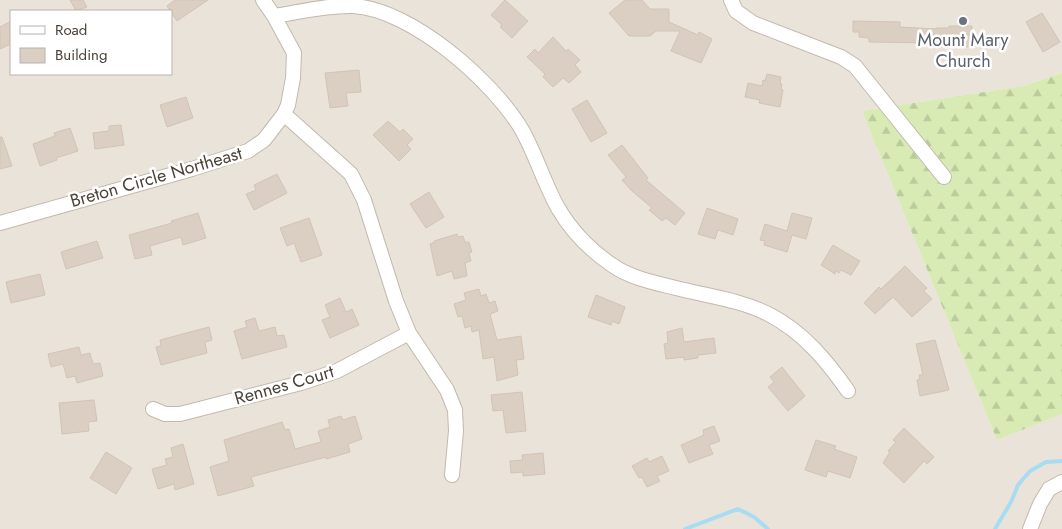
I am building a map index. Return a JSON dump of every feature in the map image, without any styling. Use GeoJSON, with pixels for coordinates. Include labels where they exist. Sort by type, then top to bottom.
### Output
{"type":"FeatureCollection","features":[{"type":"Feature","properties":{"kind":"street","name":"Breton Circle Northeast"},"geometry":{"type":"LineString","coordinates":[[0,222],[192,169],[248,151],[264,140],[284,114],[288,105],[293,78],[294,52],[263,0]]}},
{"type":"Feature","properties":{"kind":"street"},"geometry":{"type":"LineString","coordinates":[[731,0],[736,11],[753,23],[842,57],[855,66],[944,177]]}},
{"type":"Feature","properties":{"kind":"street"},"geometry":{"type":"LineString","coordinates":[[274,16],[331,7],[354,6],[383,12],[407,22],[443,47],[475,74],[505,107],[521,128],[558,208],[589,249],[615,268],[637,277],[750,307],[770,315],[791,328],[808,342],[832,368],[848,391]]}},
{"type":"Feature","properties":{"kind":"street"},"geometry":{"type":"LineString","coordinates":[[284,114],[351,174],[364,200],[396,301],[410,333],[447,390],[455,410],[456,431],[452,475]]}},
{"type":"Feature","properties":{"kind":"street","name":"Rennes Court"},"geometry":{"type":"LineString","coordinates":[[153,409],[165,414],[180,414],[301,382],[337,371],[410,333]]}},
{"type":"Feature","properties":{"kind":"street"},"geometry":{"type":"LineString","coordinates":[[1030,529],[1040,504],[1049,489],[1062,482]]}},
{"type":"Feature","properties":{"kind":"shaded area"},"geometry":{"type":"Polygon","coordinates":[[[0,0],[1062,0],[1062,73],[1023,86],[862,111],[997,440],[1062,414],[1062,529],[0,529],[0,0]]]}},
{"type":"Feature","properties":{"kind":"green space"},"geometry":{"type":"Polygon","coordinates":[[[1062,73],[1062,414],[997,440],[862,111],[1023,86],[1062,73]]]}},
{"type":"Feature","properties":{"kind":"building"},"geometry":{"type":"Polygon","coordinates":[[[70,0],[83,0],[87,7],[75,10],[70,0]]]}},
{"type":"Feature","properties":{"kind":"building"},"geometry":{"type":"Polygon","coordinates":[[[175,0],[208,0],[177,21],[172,10],[167,6],[175,0]]]}},
{"type":"Feature","properties":{"kind":"building"},"geometry":{"type":"Polygon","coordinates":[[[505,0],[528,21],[512,38],[491,15],[505,0]]]}},
{"type":"Feature","properties":{"kind":"building"},"geometry":{"type":"Polygon","coordinates":[[[625,0],[642,0],[650,9],[669,9],[669,22],[698,35],[699,32],[712,39],[701,63],[671,51],[680,31],[656,31],[650,36],[629,36],[609,13],[625,0]]]}},
{"type":"Feature","properties":{"kind":"building"},"geometry":{"type":"Polygon","coordinates":[[[1042,13],[1060,42],[1043,52],[1026,22],[1042,13]]]}},
{"type":"Feature","properties":{"kind":"building"},"geometry":{"type":"Polygon","coordinates":[[[853,21],[900,22],[900,27],[936,29],[949,28],[949,26],[972,26],[971,47],[936,46],[936,43],[869,42],[869,38],[859,37],[859,32],[853,32],[853,21]]]}},
{"type":"Feature","properties":{"kind":"building"},"geometry":{"type":"Polygon","coordinates":[[[10,22],[10,44],[0,49],[0,27],[10,22]]]}},
{"type":"Feature","properties":{"kind":"building"},"geometry":{"type":"Polygon","coordinates":[[[553,37],[566,51],[568,49],[580,60],[575,65],[581,72],[569,83],[563,78],[553,87],[543,77],[545,74],[527,57],[535,49],[538,53],[553,37]]]}},
{"type":"Feature","properties":{"kind":"building"},"geometry":{"type":"Polygon","coordinates":[[[359,70],[361,92],[346,93],[348,106],[330,108],[325,73],[359,70]]]}},
{"type":"Feature","properties":{"kind":"building"},"geometry":{"type":"Polygon","coordinates":[[[767,74],[781,77],[780,83],[783,90],[780,107],[759,103],[760,100],[745,97],[748,83],[762,86],[767,74]]]}},
{"type":"Feature","properties":{"kind":"building"},"geometry":{"type":"Polygon","coordinates":[[[186,97],[193,118],[167,127],[160,105],[186,97]]]}},
{"type":"Feature","properties":{"kind":"building"},"geometry":{"type":"Polygon","coordinates":[[[587,100],[607,133],[591,142],[572,109],[587,100]]]}},
{"type":"Feature","properties":{"kind":"building"},"geometry":{"type":"Polygon","coordinates":[[[388,121],[400,132],[403,129],[413,139],[407,145],[411,149],[399,161],[373,135],[388,121]]]}},
{"type":"Feature","properties":{"kind":"building"},"geometry":{"type":"Polygon","coordinates":[[[121,125],[124,145],[95,149],[93,133],[109,131],[109,126],[121,125]]]}},
{"type":"Feature","properties":{"kind":"building"},"geometry":{"type":"Polygon","coordinates":[[[70,128],[78,151],[56,158],[57,160],[40,166],[33,144],[55,136],[54,133],[70,128]]]}},
{"type":"Feature","properties":{"kind":"building"},"geometry":{"type":"Polygon","coordinates":[[[0,137],[2,137],[12,166],[0,169],[0,137]]]}},
{"type":"Feature","properties":{"kind":"building"},"geometry":{"type":"Polygon","coordinates":[[[622,145],[648,178],[646,180],[685,213],[675,225],[666,218],[662,221],[649,210],[652,208],[622,180],[626,177],[608,155],[622,145]]]}},
{"type":"Feature","properties":{"kind":"building"},"geometry":{"type":"Polygon","coordinates":[[[277,174],[287,193],[254,210],[246,194],[256,190],[254,185],[277,174]]]}},
{"type":"Feature","properties":{"kind":"building"},"geometry":{"type":"Polygon","coordinates":[[[429,192],[444,217],[426,228],[410,204],[429,192]]]}},
{"type":"Feature","properties":{"kind":"building"},"geometry":{"type":"Polygon","coordinates":[[[707,208],[738,219],[733,235],[718,230],[715,239],[698,234],[707,208]]]}},
{"type":"Feature","properties":{"kind":"building"},"geometry":{"type":"Polygon","coordinates":[[[198,213],[206,238],[183,245],[181,237],[150,246],[152,255],[135,259],[129,235],[172,223],[171,221],[198,213]]]}},
{"type":"Feature","properties":{"kind":"building"},"geometry":{"type":"Polygon","coordinates":[[[792,213],[812,218],[806,239],[792,235],[787,252],[764,245],[765,241],[760,240],[765,224],[787,231],[792,213]]]}},
{"type":"Feature","properties":{"kind":"building"},"geometry":{"type":"Polygon","coordinates":[[[309,218],[322,255],[301,262],[294,243],[287,246],[280,228],[309,218]]]}},
{"type":"Feature","properties":{"kind":"building"},"geometry":{"type":"Polygon","coordinates":[[[457,234],[458,237],[463,236],[465,242],[469,242],[472,252],[469,253],[471,261],[465,263],[467,276],[454,279],[452,271],[437,276],[430,244],[457,234]]]}},
{"type":"Feature","properties":{"kind":"building"},"geometry":{"type":"Polygon","coordinates":[[[97,241],[103,258],[66,269],[61,252],[97,241]]]}},
{"type":"Feature","properties":{"kind":"building"},"geometry":{"type":"Polygon","coordinates":[[[833,245],[860,261],[851,275],[841,270],[839,273],[836,271],[835,274],[821,265],[833,245]]]}},
{"type":"Feature","properties":{"kind":"building"},"geometry":{"type":"Polygon","coordinates":[[[905,266],[927,288],[924,291],[932,299],[912,317],[893,297],[875,314],[864,303],[879,287],[881,289],[905,266]]]}},
{"type":"Feature","properties":{"kind":"building"},"geometry":{"type":"Polygon","coordinates":[[[40,274],[45,295],[11,303],[6,282],[40,274]]]}},
{"type":"Feature","properties":{"kind":"building"},"geometry":{"type":"Polygon","coordinates":[[[479,289],[481,296],[486,294],[489,303],[495,301],[498,311],[490,314],[497,340],[521,336],[524,359],[516,360],[518,375],[497,381],[494,357],[483,359],[479,330],[472,332],[471,326],[465,328],[462,316],[458,317],[454,304],[466,300],[464,293],[479,289]]]}},
{"type":"Feature","properties":{"kind":"building"},"geometry":{"type":"Polygon","coordinates":[[[596,295],[625,307],[619,324],[612,321],[611,325],[588,317],[596,295]]]}},
{"type":"Feature","properties":{"kind":"building"},"geometry":{"type":"Polygon","coordinates":[[[340,298],[346,312],[352,309],[359,325],[330,338],[322,320],[330,317],[325,305],[340,298]]]}},
{"type":"Feature","properties":{"kind":"building"},"geometry":{"type":"Polygon","coordinates":[[[255,318],[259,331],[275,327],[277,336],[284,335],[287,347],[242,359],[234,331],[247,327],[245,321],[255,318]]]}},
{"type":"Feature","properties":{"kind":"building"},"geometry":{"type":"Polygon","coordinates":[[[209,327],[212,340],[205,342],[207,353],[161,365],[156,347],[161,346],[160,340],[209,327]]]}},
{"type":"Feature","properties":{"kind":"building"},"geometry":{"type":"Polygon","coordinates":[[[682,328],[684,342],[714,338],[716,353],[698,355],[698,358],[684,360],[684,357],[666,359],[664,344],[668,343],[667,332],[682,328]]]}},
{"type":"Feature","properties":{"kind":"building"},"geometry":{"type":"Polygon","coordinates":[[[935,340],[949,390],[920,396],[917,380],[920,379],[919,375],[923,375],[916,344],[935,340]]]}},
{"type":"Feature","properties":{"kind":"building"},"geometry":{"type":"Polygon","coordinates":[[[79,347],[81,355],[90,353],[93,364],[100,363],[103,376],[77,383],[75,376],[67,378],[63,364],[51,367],[48,354],[79,347]]]}},
{"type":"Feature","properties":{"kind":"building"},"geometry":{"type":"Polygon","coordinates":[[[782,367],[805,396],[788,411],[768,387],[774,382],[770,377],[782,367]]]}},
{"type":"Feature","properties":{"kind":"building"},"geometry":{"type":"Polygon","coordinates":[[[522,392],[526,431],[506,433],[503,410],[493,411],[491,395],[522,392]]]}},
{"type":"Feature","properties":{"kind":"building"},"geometry":{"type":"Polygon","coordinates":[[[94,400],[97,421],[88,422],[89,431],[62,434],[59,403],[94,400]]]}},
{"type":"Feature","properties":{"kind":"building"},"geometry":{"type":"Polygon","coordinates":[[[341,416],[343,420],[355,416],[362,439],[348,444],[350,452],[251,477],[254,486],[218,496],[210,467],[229,461],[224,440],[282,422],[285,430],[289,429],[295,449],[321,442],[318,431],[330,427],[328,420],[341,416]]]}},
{"type":"Feature","properties":{"kind":"building"},"geometry":{"type":"Polygon","coordinates":[[[714,426],[720,441],[709,445],[713,454],[689,463],[681,445],[704,435],[703,430],[714,426]]]}},
{"type":"Feature","properties":{"kind":"building"},"geometry":{"type":"Polygon","coordinates":[[[904,428],[934,457],[927,464],[924,461],[904,483],[883,463],[890,452],[888,451],[896,442],[893,440],[904,428]]]}},
{"type":"Feature","properties":{"kind":"building"},"geometry":{"type":"Polygon","coordinates":[[[816,440],[836,446],[834,449],[857,457],[850,478],[828,471],[826,477],[805,470],[816,440]]]}},
{"type":"Feature","properties":{"kind":"building"},"geometry":{"type":"Polygon","coordinates":[[[183,444],[194,484],[175,490],[174,484],[158,489],[152,469],[167,465],[165,459],[173,457],[171,448],[183,444]]]}},
{"type":"Feature","properties":{"kind":"building"},"geometry":{"type":"Polygon","coordinates":[[[106,452],[132,468],[116,494],[90,478],[106,452]]]}},
{"type":"Feature","properties":{"kind":"building"},"geometry":{"type":"Polygon","coordinates":[[[543,453],[545,474],[523,476],[523,472],[511,473],[510,461],[523,460],[522,455],[543,453]]]}},
{"type":"Feature","properties":{"kind":"building"},"geometry":{"type":"Polygon","coordinates":[[[662,456],[669,471],[657,476],[660,481],[647,487],[642,477],[639,478],[632,466],[647,458],[649,462],[662,456]]]}},
{"type":"Feature","properties":{"kind":"waterway"},"geometry":{"type":"LineString","coordinates":[[995,529],[1011,502],[1018,485],[1030,471],[1046,462],[1062,461]]}},
{"type":"Feature","properties":{"kind":"waterway"},"geometry":{"type":"LineString","coordinates":[[685,529],[738,509],[754,517],[768,529]]}},
{"type":"Feature","properties":{"kind":"place","name":"Mount Mary Church"},"geometry":{"type":"Point","coordinates":[963,21]}}]}
